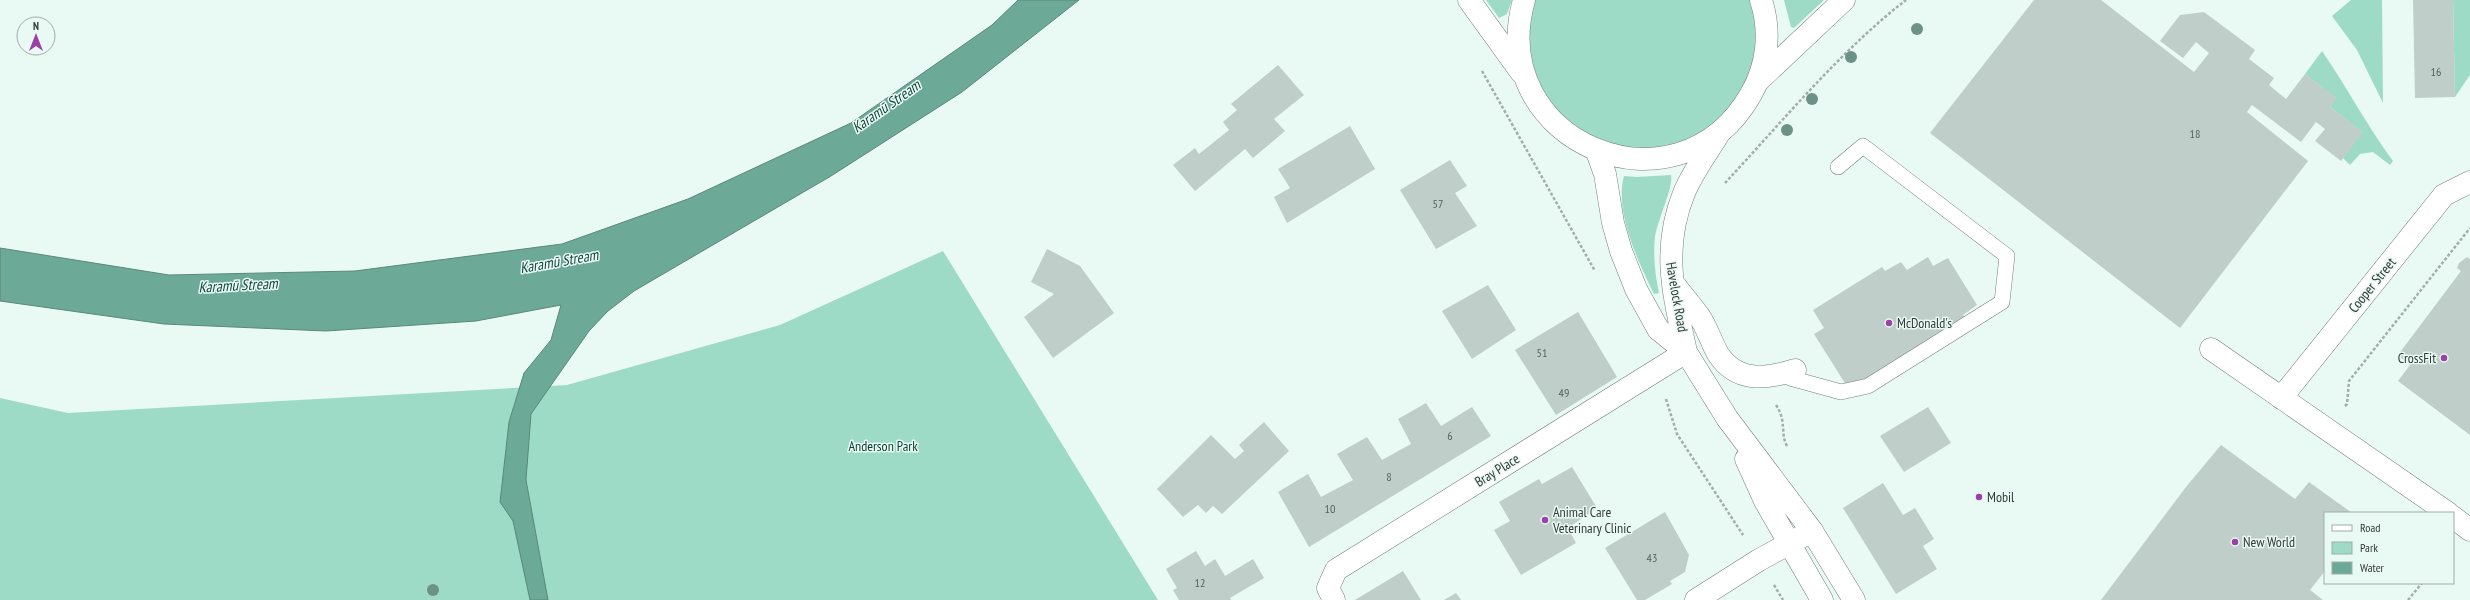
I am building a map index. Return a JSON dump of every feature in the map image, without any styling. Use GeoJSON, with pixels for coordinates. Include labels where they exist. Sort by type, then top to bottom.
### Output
{"type":"FeatureCollection","features":[{"type":"Feature","properties":{"kind":"main road"},"geometry":{"type":"LineString","coordinates":[[1469,0],[1527,81],[1542,109],[1564,132],[1597,152],[1625,158],[1658,158],[1690,150],[1719,134],[1742,110],[1758,81],[1766,49],[1766,16],[1761,0]]}},
{"type":"Feature","properties":{"kind":"main road"},"geometry":{"type":"LineString","coordinates":[[1524,0],[1519,18],[1519,50],[1527,81]]}},
{"type":"Feature","properties":{"kind":"main road"},"geometry":{"type":"LineString","coordinates":[[1758,81],[1844,0]]}},
{"type":"Feature","properties":{"kind":"main road","name":"Havelock Road"},"geometry":{"type":"LineString","coordinates":[[1686,352],[1672,282],[1670,255],[1684,192],[1719,134]]}},
{"type":"Feature","properties":{"kind":"main road","name":"Havelock Road"},"geometry":{"type":"LineString","coordinates":[[1597,152],[1605,174],[1613,223],[1620,251],[1636,289],[1658,329],[1686,352],[1727,418],[1812,530],[1854,600]]}},
{"type":"Feature","properties":{"kind":"main road","name":"Cooper Street"},"geometry":{"type":"LineString","coordinates":[[2281,398],[2444,195],[2470,182]]}},
{"type":"Feature","properties":{"kind":"main road"},"geometry":{"type":"LineString","coordinates":[[1672,282],[1699,316],[1718,354],[1729,367],[1744,375],[1760,378],[1793,374]]}},
{"type":"Feature","properties":{"kind":"main road"},"geometry":{"type":"LineString","coordinates":[[2211,348],[2447,512]]}},
{"type":"Feature","properties":{"kind":"main road","name":"Bray Place"},"geometry":{"type":"LineString","coordinates":[[1334,600],[1328,588],[1336,570],[1686,352]]}},
{"type":"Feature","properties":{"kind":"main road","name":"Havelock Road"},"geometry":{"type":"LineString","coordinates":[[1727,418],[1765,501],[1822,600]]}},
{"type":"Feature","properties":{"kind":"main road"},"geometry":{"type":"LineString","coordinates":[[2454,518],[2470,530]]}},
{"type":"Feature","properties":{"kind":"main road"},"geometry":{"type":"LineString","coordinates":[[1696,600],[1759,560],[1812,530]]}},
{"type":"Feature","properties":{"kind":"lane"},"geometry":{"type":"LineString","coordinates":[[1793,374],[1841,392],[1868,386],[2002,302],[2007,256],[1863,146],[1838,166]]}},
{"type":"Feature","properties":{"kind":"path"},"geometry":{"type":"LineString","coordinates":[[1719,188],[1840,61],[1888,14],[1906,0]]}},
{"type":"Feature","properties":{"kind":"path"},"geometry":{"type":"LineString","coordinates":[[1478,64],[1598,275]]}},
{"type":"Feature","properties":{"kind":"path"},"geometry":{"type":"LineString","coordinates":[[2321,426],[2347,404],[2349,381],[2470,228]]}},
{"type":"Feature","properties":{"kind":"path"},"geometry":{"type":"LineString","coordinates":[[1653,373],[1665,398],[1677,434],[1759,560],[1783,600]]}},
{"type":"Feature","properties":{"kind":"path"},"geometry":{"type":"LineString","coordinates":[[1760,378],[1779,410],[1784,423],[1784,440],[1791,452]]}},
{"type":"Feature","properties":{"kind":"path"},"geometry":{"type":"LineString","coordinates":[[2408,600],[2421,584]]}},
{"type":"Feature","properties":{"kind":"green space"},"geometry":{"type":"Polygon","coordinates":[[[1486,0],[1512,0],[1507,14],[1499,18],[1486,0]]]}},
{"type":"Feature","properties":{"kind":"green space"},"geometry":{"type":"Polygon","coordinates":[[[1524,0],[1761,0],[1767,49],[1719,134],[1625,158],[1542,109],[1519,19],[1524,0]]]}},
{"type":"Feature","properties":{"kind":"green space"},"geometry":{"type":"Polygon","coordinates":[[[1784,0],[1824,0],[1794,28],[1791,27],[1784,0]]]}},
{"type":"Feature","properties":{"kind":"green space"},"geometry":{"type":"Polygon","coordinates":[[[2351,0],[2382,0],[2383,103],[2357,50],[2332,16],[2351,0]]]}},
{"type":"Feature","properties":{"kind":"green space"},"geometry":{"type":"Polygon","coordinates":[[[2453,0],[2470,0],[2470,75],[2455,97],[2453,0]]]}},
{"type":"Feature","properties":{"kind":"green space"},"geometry":{"type":"Polygon","coordinates":[[[2322,51],[2374,134],[2393,161],[2390,165],[2373,152],[2360,154],[2350,165],[2343,158],[2362,132],[2330,107],[2336,98],[2305,74],[2322,51]]]}},
{"type":"Feature","properties":{"kind":"green space"},"geometry":{"type":"Polygon","coordinates":[[[1671,175],[1668,196],[1655,237],[1654,251],[1656,279],[1659,293],[1654,294],[1635,253],[1625,221],[1622,205],[1624,176],[1637,177],[1671,175]]]}},
{"type":"Feature","properties":{"kind":"green space","name":"Anderson Park"},"geometry":{"type":"Polygon","coordinates":[[[943,251],[1158,600],[0,600],[0,398],[68,413],[567,385],[780,325],[943,251]]]}},
{"type":"Feature","properties":{"kind":"water","name":"Karamū Stream"},"geometry":{"type":"Polygon","coordinates":[[[1018,0],[1079,0],[962,92],[831,176],[634,291],[608,311],[589,331],[531,414],[526,480],[548,600],[530,600],[513,521],[500,502],[509,422],[524,373],[551,340],[561,305],[476,321],[326,331],[164,324],[0,301],[0,248],[169,275],[355,271],[562,244],[688,199],[851,123],[992,25],[1018,0]]]}},
{"type":"Feature","properties":{"kind":"building"},"geometry":{"type":"Polygon","coordinates":[[[2034,0],[2101,0],[2194,72],[2209,53],[2196,42],[2183,58],[2160,41],[2180,15],[2204,12],[2255,50],[2249,59],[2274,78],[2269,85],[2286,99],[2305,74],[2337,98],[2330,107],[2363,132],[2341,161],[2315,141],[2325,129],[2316,122],[2301,142],[2252,105],[2247,112],[2308,161],[2180,328],[1930,133],[2034,0]]]}},
{"type":"Feature","properties":{"kind":"building"},"geometry":{"type":"Polygon","coordinates":[[[2413,0],[2453,0],[2455,97],[2415,98],[2413,0]]]}},
{"type":"Feature","properties":{"kind":"building"},"geometry":{"type":"Polygon","coordinates":[[[1278,65],[1304,95],[1274,119],[1285,131],[1253,158],[1245,149],[1195,191],[1173,165],[1195,148],[1199,154],[1229,130],[1223,122],[1237,110],[1231,104],[1278,65]]]}},
{"type":"Feature","properties":{"kind":"building"},"geometry":{"type":"Polygon","coordinates":[[[1350,126],[1375,169],[1287,223],[1274,197],[1290,188],[1278,169],[1350,126]]]}},
{"type":"Feature","properties":{"kind":"building"},"geometry":{"type":"Polygon","coordinates":[[[1450,160],[1467,186],[1455,193],[1477,226],[1436,249],[1400,190],[1450,160]]]}},
{"type":"Feature","properties":{"kind":"building"},"geometry":{"type":"Polygon","coordinates":[[[1047,249],[1080,266],[1114,313],[1053,358],[1024,317],[1054,294],[1031,282],[1047,249]]]}},
{"type":"Feature","properties":{"kind":"building","name":"McDonald's"},"geometry":{"type":"Polygon","coordinates":[[[1928,257],[1933,266],[1948,258],[1977,305],[1963,315],[1965,317],[1864,381],[1863,379],[1848,388],[1814,334],[1824,328],[1813,310],[1882,267],[1885,271],[1901,262],[1907,270],[1928,257]]]}},
{"type":"Feature","properties":{"kind":"building"},"geometry":{"type":"Polygon","coordinates":[[[2467,257],[2470,259],[2470,435],[2398,381],[2410,365],[2398,355],[2461,271],[2457,268],[2459,263],[2467,257]]]}},
{"type":"Feature","properties":{"kind":"building"},"geometry":{"type":"Polygon","coordinates":[[[1488,285],[1516,330],[1472,359],[1442,311],[1488,285]]]}},
{"type":"Feature","properties":{"kind":"building"},"geometry":{"type":"Polygon","coordinates":[[[1578,312],[1617,377],[1556,415],[1515,350],[1578,312]]]}},
{"type":"Feature","properties":{"kind":"building"},"geometry":{"type":"Polygon","coordinates":[[[1426,403],[1441,426],[1472,407],[1491,436],[1309,547],[1278,492],[1308,474],[1321,497],[1353,480],[1337,454],[1367,437],[1382,460],[1411,444],[1398,419],[1426,403]]]}},
{"type":"Feature","properties":{"kind":"building"},"geometry":{"type":"Polygon","coordinates":[[[1928,407],[1951,443],[1904,472],[1880,436],[1928,407]]]}},
{"type":"Feature","properties":{"kind":"building"},"geometry":{"type":"Polygon","coordinates":[[[1264,422],[1289,451],[1222,514],[1213,506],[1206,513],[1198,505],[1183,517],[1157,489],[1211,435],[1235,459],[1244,451],[1239,445],[1264,422]]]}},
{"type":"Feature","properties":{"kind":"building","name":"New World"},"geometry":{"type":"Polygon","coordinates":[[[2221,445],[2295,499],[2309,482],[2351,512],[2324,512],[2324,572],[2310,590],[2323,600],[2101,600],[2186,487],[2221,445]]]}},
{"type":"Feature","properties":{"kind":"building","name":"Animal Care Veterinary Clinic"},"geometry":{"type":"Polygon","coordinates":[[[1572,467],[1597,508],[1568,528],[1576,543],[1521,575],[1494,530],[1510,521],[1499,502],[1539,479],[1542,484],[1572,467]]]}},
{"type":"Feature","properties":{"kind":"building"},"geometry":{"type":"Polygon","coordinates":[[[1883,483],[1903,515],[1915,508],[1934,539],[1923,546],[1937,569],[1896,594],[1843,508],[1883,483]]]}},
{"type":"Feature","properties":{"kind":"building"},"geometry":{"type":"Polygon","coordinates":[[[1665,512],[1689,555],[1685,572],[1670,581],[1672,584],[1645,600],[1637,600],[1605,548],[1665,512]]]}},
{"type":"Feature","properties":{"kind":"building"},"geometry":{"type":"Polygon","coordinates":[[[1196,551],[1205,566],[1215,559],[1225,576],[1253,559],[1264,578],[1230,598],[1231,600],[1179,600],[1173,590],[1177,588],[1166,569],[1196,551]]]}},
{"type":"Feature","properties":{"kind":"building"},"geometry":{"type":"Polygon","coordinates":[[[1403,571],[1421,600],[1355,600],[1403,571]]]}},
{"type":"Feature","properties":{"kind":"building"},"geometry":{"type":"Polygon","coordinates":[[[1456,593],[1461,600],[1444,600],[1456,593]]]}},
{"type":"Feature","properties":{"kind":"place","name":"McDonald's"},"geometry":{"type":"Point","coordinates":[1889,323]}},
{"type":"Feature","properties":{"kind":"place","name":"CrossFit"},"geometry":{"type":"Point","coordinates":[2444,358]}},
{"type":"Feature","properties":{"kind":"place","name":"Mobil"},"geometry":{"type":"Point","coordinates":[1979,497]}},
{"type":"Feature","properties":{"kind":"place","name":"Animal Care Veterinary Clinic"},"geometry":{"type":"Point","coordinates":[1545,520]}},
{"type":"Feature","properties":{"kind":"place","name":"New World"},"geometry":{"type":"Point","coordinates":[2235,542]}}]}
